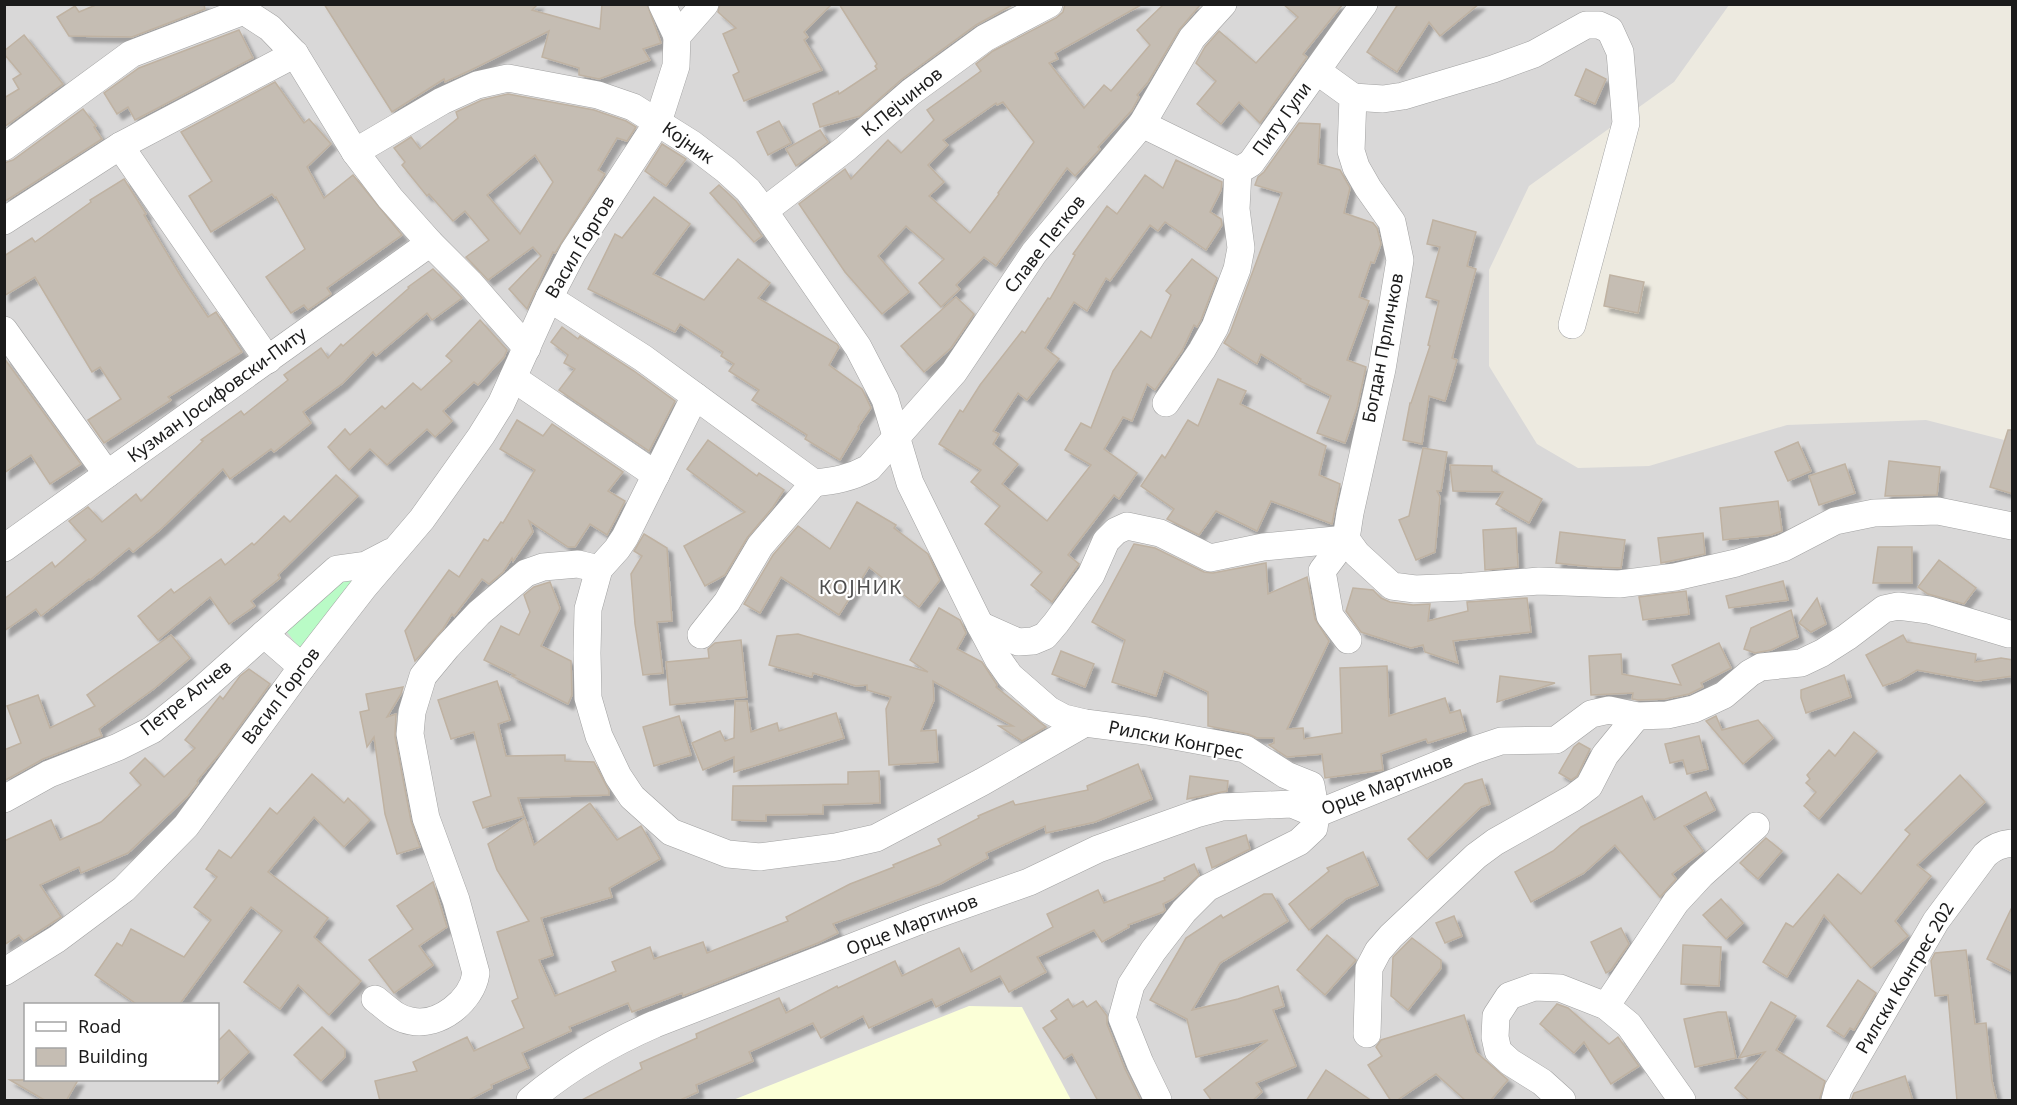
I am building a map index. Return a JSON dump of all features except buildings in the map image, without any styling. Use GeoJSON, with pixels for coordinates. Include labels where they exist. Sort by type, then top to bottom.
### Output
{"type":"FeatureCollection","features":[{"type":"Feature","properties":{"kind":"street"},"geometry":{"type":"LineString","coordinates":[[662,4],[677,36],[705,4]]}},
{"type":"Feature","properties":{"kind":"street","name":"К.Пејчинов"},"geometry":{"type":"LineString","coordinates":[[764,211],[845,149],[911,92],[967,51],[985,38],[1048,4]]}},
{"type":"Feature","properties":{"kind":"street","name":"Славе Петков"},"geometry":{"type":"LineString","coordinates":[[814,483],[833,481],[858,474],[868,468],[954,372],[1034,253],[1142,124],[1192,38],[1223,4]]}},
{"type":"Feature","properties":{"kind":"street","name":"Питу Гули"},"geometry":{"type":"LineString","coordinates":[[1166,403],[1215,327],[1237,269],[1241,248],[1236,209],[1238,171],[1251,163],[1364,4]]}},
{"type":"Feature","properties":{"kind":"street"},"geometry":{"type":"LineString","coordinates":[[4,147],[131,54],[238,8],[270,28],[295,54],[356,152],[390,198],[527,348]]}},
{"type":"Feature","properties":{"kind":"street"},"geometry":{"type":"LineString","coordinates":[[1317,71],[1353,98],[1383,99],[1403,96],[1493,69],[1534,54],[1586,25],[1599,25],[1610,30],[1620,52],[1626,123],[1572,325]]}},
{"type":"Feature","properties":{"kind":"street","name":"Васил Ѓоргов"},"geometry":{"type":"LineString","coordinates":[[4,972],[57,939],[124,889],[186,826],[302,667],[422,519],[501,404],[549,298],[573,252],[658,122],[676,66],[677,36]]}},
{"type":"Feature","properties":{"kind":"street"},"geometry":{"type":"LineString","coordinates":[[4,221],[120,146],[295,54]]}},
{"type":"Feature","properties":{"kind":"street","name":"Којник"},"geometry":{"type":"LineString","coordinates":[[356,152],[442,101],[477,85],[508,78],[598,95],[633,107],[726,170],[748,190],[858,347],[885,399],[896,436]]}},
{"type":"Feature","properties":{"kind":"street","name":"Богдан Прличков"},"geometry":{"type":"LineString","coordinates":[[1348,640],[1330,616],[1322,571],[1346,539],[1382,369],[1400,261],[1392,222],[1368,188],[1356,167],[1351,151],[1353,98]]}},
{"type":"Feature","properties":{"kind":"street"},"geometry":{"type":"LineString","coordinates":[[1142,124],[1238,171]]}},
{"type":"Feature","properties":{"kind":"street"},"geometry":{"type":"LineString","coordinates":[[120,146],[268,360]]}},
{"type":"Feature","properties":{"kind":"street","name":"Кузман Јосифовски-Питу"},"geometry":{"type":"LineString","coordinates":[[4,548],[430,243]]}},
{"type":"Feature","properties":{"kind":"street"},"geometry":{"type":"LineString","coordinates":[[549,298],[643,358],[814,483],[759,546],[727,602],[701,634]]}},
{"type":"Feature","properties":{"kind":"street"},"geometry":{"type":"LineString","coordinates":[[4,330],[107,474]]}},
{"type":"Feature","properties":{"kind":"street"},"geometry":{"type":"LineString","coordinates":[[513,378],[656,475]]}},
{"type":"Feature","properties":{"kind":"street"},"geometry":{"type":"LineString","coordinates":[[695,396],[625,537],[599,568],[588,609],[588,698],[599,736],[618,776],[632,797],[671,832],[728,854],[760,856],[836,847],[876,838],[982,782],[1085,723]]}},
{"type":"Feature","properties":{"kind":"street","name":"Рилски Конгрес"},"geometry":{"type":"LineString","coordinates":[[896,436],[910,483],[980,626],[1010,676],[1049,710],[1064,718],[1245,749],[1286,775],[1311,785],[1316,814]]}},
{"type":"Feature","properties":{"kind":"street"},"geometry":{"type":"LineString","coordinates":[[980,626],[1018,642],[1033,641],[1045,636],[1091,575],[1106,541],[1116,531],[1127,526],[1160,533],[1209,558],[1263,547],[1346,539],[1357,554],[1392,586],[1416,589],[1539,581],[1619,584],[1675,578],[1784,548],[1835,521],[1874,513],[1938,512],[2013,526]]}},
{"type":"Feature","properties":{"kind":"street","name":"Петре Алчев"},"geometry":{"type":"LineString","coordinates":[[4,799],[49,774],[118,747],[152,730],[199,692],[337,569],[366,565],[395,550]]}},
{"type":"Feature","properties":{"kind":"street"},"geometry":{"type":"LineString","coordinates":[[375,999],[398,1017],[412,1022],[430,1020],[449,1013],[466,999],[474,984],[476,973],[456,900],[426,818],[411,745],[412,712],[423,676],[447,646],[479,613],[526,573],[543,567],[578,564],[599,568]]}},
{"type":"Feature","properties":{"kind":"street","name":"Орце Мартинов"},"geometry":{"type":"LineString","coordinates":[[530,1101],[584,1059],[615,1041],[654,1024],[924,919],[1029,882],[1098,849],[1222,807],[1292,804],[1316,814],[1501,741],[1556,740],[1591,714],[1609,710],[1636,716],[1679,714],[1708,704],[1724,695],[1750,673],[1761,667],[1801,663],[1822,653],[1884,609],[1898,606],[1929,610],[2009,634]]}},
{"type":"Feature","properties":{"kind":"street"},"geometry":{"type":"LineString","coordinates":[[264,634],[302,667]]}},
{"type":"Feature","properties":{"kind":"street"},"geometry":{"type":"LineString","coordinates":[[1367,1034],[1368,968],[1385,944],[1476,856],[1495,842],[1589,786],[1605,755],[1636,716]]}},
{"type":"Feature","properties":{"kind":"street"},"geometry":{"type":"LineString","coordinates":[[1158,1101],[1122,1018],[1131,985],[1184,911],[1207,888],[1299,842],[1314,828],[1316,814]]}},
{"type":"Feature","properties":{"kind":"street"},"geometry":{"type":"LineString","coordinates":[[1606,1006],[1676,902],[1701,875],[1756,826]]}},
{"type":"Feature","properties":{"kind":"street","name":"Рилски Конгрес 202"},"geometry":{"type":"LineString","coordinates":[[1835,1101],[1838,1089],[1936,921],[1992,848],[2003,843],[2013,843]]}},
{"type":"Feature","properties":{"kind":"street"},"geometry":{"type":"LineString","coordinates":[[1562,1101],[1542,1082],[1510,1062],[1498,1051],[1495,1037],[1496,1016],[1509,996],[1534,987],[1560,988],[1606,1006],[1629,1024],[1682,1101]]}},
{"type":"Feature","properties":{"kind":"shaded area"},"geometry":{"type":"Polygon","coordinates":[[[5,5],[1729,5],[1674,82],[1529,186],[1489,270],[1489,366],[1537,444],[1578,468],[1649,466],[1787,425],[1926,420],[2012,442],[2012,1100],[5,1100],[5,5]]]}},
{"type":"Feature","properties":{"kind":"shaded area"},"geometry":{"type":"Polygon","coordinates":[[[969,1006],[1022,1007],[1071,1100],[733,1100],[969,1006]]]}},
{"type":"Feature","properties":{"kind":"green space"},"geometry":{"type":"Polygon","coordinates":[[[366,565],[300,649],[284,628],[305,598],[366,565]]]}},
{"type":"Feature","properties":{"kind":"district","name":"КОЈНИК"},"geometry":{"type":"Point","coordinates":[861,587]}}]}
